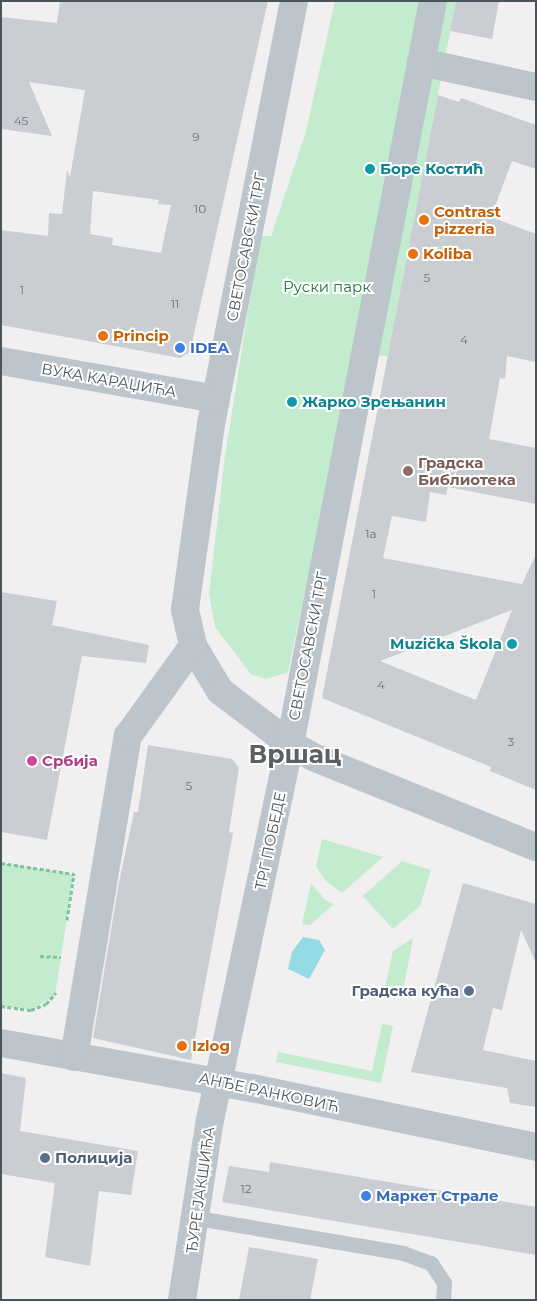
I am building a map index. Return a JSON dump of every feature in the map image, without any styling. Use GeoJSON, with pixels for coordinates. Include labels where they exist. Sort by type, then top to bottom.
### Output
{"type":"FeatureCollection","features":[{"type":"Feature","properties":{"kind":"street","name":"СВЕТОСАВСКИ ТРГ"},"geometry":{"type":"LineString","coordinates":[[294,1],[216,399],[193,537],[185,610],[193,646],[220,691],[290,744],[433,1]]}},
{"type":"Feature","properties":{"kind":"street"},"geometry":{"type":"LineString","coordinates":[[421,62],[536,87]]}},
{"type":"Feature","properties":{"kind":"street","name":"ВУКА КАРАЏИЋА"},"geometry":{"type":"LineString","coordinates":[[1,361],[216,399]]}},
{"type":"Feature","properties":{"kind":"street"},"geometry":{"type":"LineString","coordinates":[[74,1057],[128,736],[193,646]]}},
{"type":"Feature","properties":{"kind":"street"},"geometry":{"type":"LineString","coordinates":[[290,744],[313,757],[536,847]]}},
{"type":"Feature","properties":{"kind":"street","name":"ТРГ ПОБЕДЕ"},"geometry":{"type":"LineString","coordinates":[[219,1082],[290,744]]}},
{"type":"Feature","properties":{"kind":"street","name":"АНЂЕ РАНКОВИЋ"},"geometry":{"type":"LineString","coordinates":[[1,1043],[219,1082],[536,1147]]}},
{"type":"Feature","properties":{"kind":"street","name":"ЂУРЕ ЈАКШИЋА"},"geometry":{"type":"LineString","coordinates":[[182,1300],[197,1218],[210,1120],[219,1082]]}},
{"type":"Feature","properties":{"kind":"lane"},"geometry":{"type":"LineString","coordinates":[[197,1218],[403,1253],[430,1263],[444,1283],[443,1300]]}},
{"type":"Feature","properties":{"kind":"path"},"geometry":{"type":"LineString","coordinates":[[1,863],[104,879]]}},
{"type":"Feature","properties":{"kind":"path"},"geometry":{"type":"LineString","coordinates":[[66,929],[74,874]]}},
{"type":"Feature","properties":{"kind":"path"},"geometry":{"type":"LineString","coordinates":[[60,966],[63,948]]}},
{"type":"Feature","properties":{"kind":"path"},"geometry":{"type":"LineString","coordinates":[[40,956],[61,957]]}},
{"type":"Feature","properties":{"kind":"path"},"geometry":{"type":"LineString","coordinates":[[1,1006],[31,1010],[56,995],[57,986]]}},
{"type":"Feature","properties":{"kind":"green space","name":"Руски парк"},"geometry":{"type":"Polygon","coordinates":[[[335,1],[456,1],[388,356],[364,354],[339,433],[288,672],[266,679],[251,674],[215,627],[209,594],[225,456],[260,236],[271,236],[306,131],[335,1]]]}},
{"type":"Feature","properties":{"kind":"green space"},"geometry":{"type":"Polygon","coordinates":[[[322,839],[383,857],[342,893],[325,880],[316,866],[322,839]]]}},
{"type":"Feature","properties":{"kind":"green space"},"geometry":{"type":"Polygon","coordinates":[[[402,861],[431,870],[420,906],[393,929],[363,896],[402,861]]]}},
{"type":"Feature","properties":{"kind":"green space"},"geometry":{"type":"Polygon","coordinates":[[[1,863],[74,874],[55,995],[31,1010],[1,1006],[1,863]]]}},
{"type":"Feature","properties":{"kind":"green space"},"geometry":{"type":"Polygon","coordinates":[[[311,883],[325,900],[334,904],[310,925],[302,924],[311,883]]]}},
{"type":"Feature","properties":{"kind":"green space"},"geometry":{"type":"Polygon","coordinates":[[[413,938],[403,991],[385,988],[393,951],[413,938]]]}},
{"type":"Feature","properties":{"kind":"green space"},"geometry":{"type":"Polygon","coordinates":[[[382,1024],[393,1026],[381,1083],[276,1062],[278,1052],[372,1071],[382,1024]]]}},
{"type":"Feature","properties":{"kind":"water"},"geometry":{"type":"Polygon","coordinates":[[[303,937],[319,940],[325,950],[309,979],[288,969],[292,952],[303,937]]]}},
{"type":"Feature","properties":{"kind":"building"},"geometry":{"type":"Polygon","coordinates":[[[60,1],[268,1],[190,352],[180,358],[1,325],[1,230],[48,236],[49,213],[62,214],[67,170],[70,177],[85,90],[29,82],[52,136],[1,129],[1,17],[57,23],[60,1]],[[93,191],[90,234],[113,238],[112,245],[161,253],[171,205],[158,204],[159,200],[93,191]]]}},
{"type":"Feature","properties":{"kind":"building"},"geometry":{"type":"Polygon","coordinates":[[[456,1],[499,1],[492,39],[450,31],[456,1]]]}},
{"type":"Feature","properties":{"kind":"building"},"geometry":{"type":"Polygon","coordinates":[[[438,95],[459,102],[461,98],[536,125],[536,169],[512,161],[491,217],[536,234],[536,362],[507,356],[505,379],[500,378],[489,439],[536,448],[536,504],[448,487],[446,495],[430,492],[426,522],[392,516],[383,558],[522,584],[536,554],[536,790],[490,771],[491,767],[322,698],[438,95]],[[512,610],[380,661],[476,700],[512,610]]]}},
{"type":"Feature","properties":{"kind":"building","name":"Србија"},"geometry":{"type":"Polygon","coordinates":[[[1,592],[57,601],[52,625],[149,645],[146,663],[82,656],[47,840],[1,832],[1,592]]]}},
{"type":"Feature","properties":{"kind":"building"},"geometry":{"type":"Polygon","coordinates":[[[148,745],[232,759],[239,768],[229,832],[233,833],[191,1060],[93,1038],[119,882],[134,812],[138,812],[148,745]]]}},
{"type":"Feature","properties":{"kind":"building","name":"Градска кућа"},"geometry":{"type":"Polygon","coordinates":[[[463,883],[536,904],[536,963],[521,930],[502,1010],[493,1008],[483,1050],[536,1061],[536,1107],[510,1103],[507,1088],[411,1072],[463,883]]]}},
{"type":"Feature","properties":{"kind":"building"},"geometry":{"type":"Polygon","coordinates":[[[1,1073],[26,1078],[20,1131],[138,1151],[131,1195],[99,1191],[90,1266],[45,1257],[55,1183],[1,1174],[1,1073]]]}},
{"type":"Feature","properties":{"kind":"building"},"geometry":{"type":"Polygon","coordinates":[[[270,1162],[536,1207],[536,1255],[222,1202],[229,1166],[269,1172],[270,1162]]]}},
{"type":"Feature","properties":{"kind":"building"},"geometry":{"type":"Polygon","coordinates":[[[249,1247],[318,1259],[310,1300],[239,1300],[249,1247]]]}},
{"type":"Feature","properties":{"kind":"place","name":"Боре Костић"},"geometry":{"type":"Point","coordinates":[370,169]}},
{"type":"Feature","properties":{"kind":"place","name":"Contrast pizzeria"},"geometry":{"type":"Point","coordinates":[424,220]}},
{"type":"Feature","properties":{"kind":"place","name":"Koliba"},"geometry":{"type":"Point","coordinates":[413,254]}},
{"type":"Feature","properties":{"kind":"place","name":"Princip"},"geometry":{"type":"Point","coordinates":[103,336]}},
{"type":"Feature","properties":{"kind":"place","name":"IDEA"},"geometry":{"type":"Point","coordinates":[180,348]}},
{"type":"Feature","properties":{"kind":"place","name":"Жарко Зрењанин"},"geometry":{"type":"Point","coordinates":[292,402]}},
{"type":"Feature","properties":{"kind":"place","name":"Градска Библиотека"},"geometry":{"type":"Point","coordinates":[408,471]}},
{"type":"Feature","properties":{"kind":"place","name":"Muzička Škola"},"geometry":{"type":"Point","coordinates":[512,644]}},
{"type":"Feature","properties":{"kind":"place","name":"Србија"},"geometry":{"type":"Point","coordinates":[32,761]}},
{"type":"Feature","properties":{"kind":"place","name":"Градска кућа"},"geometry":{"type":"Point","coordinates":[469,991]}},
{"type":"Feature","properties":{"kind":"place","name":"Izlog"},"geometry":{"type":"Point","coordinates":[182,1046]}},
{"type":"Feature","properties":{"kind":"place","name":"Полицијa"},"geometry":{"type":"Point","coordinates":[45,1158]}},
{"type":"Feature","properties":{"kind":"place","name":"Маркет Страле"},"geometry":{"type":"Point","coordinates":[366,1196]}},
{"type":"Feature","properties":{"kind":"district","name":"Вршац"},"geometry":{"type":"Point","coordinates":[295,754]}}]}
